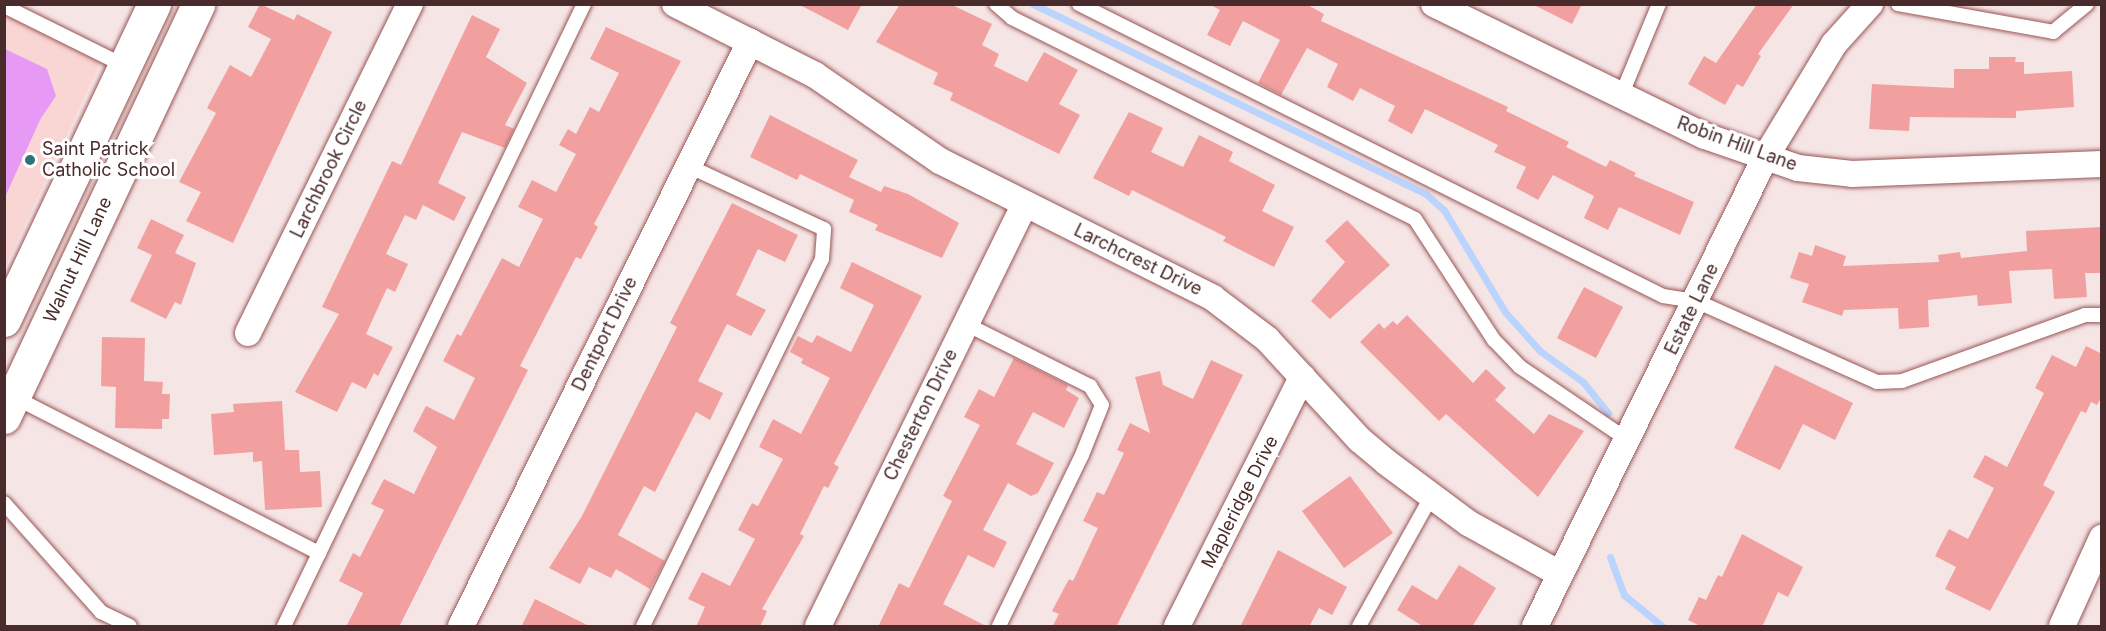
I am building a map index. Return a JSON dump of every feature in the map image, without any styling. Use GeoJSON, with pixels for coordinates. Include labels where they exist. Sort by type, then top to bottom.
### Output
{"type":"FeatureCollection","features":[{"type":"Feature","properties":{"kind":"main road"},"geometry":{"type":"LineString","coordinates":[[4,320],[154,4]]}},
{"type":"Feature","properties":{"kind":"main road","name":"Walnut Hill Lane"},"geometry":{"type":"LineString","coordinates":[[9,407],[198,4]]}},
{"type":"Feature","properties":{"kind":"street","name":"Larchbrook Circle"},"geometry":{"type":"LineString","coordinates":[[248,333],[410,4]]}},
{"type":"Feature","properties":{"kind":"street","name":"Larchcrest Drive"},"geometry":{"type":"LineString","coordinates":[[675,4],[856,100],[940,162],[1213,298],[1246,319],[1360,440],[1431,497],[1468,523],[1560,573]]}},
{"type":"Feature","properties":{"kind":"street","name":"Robin Hill Lane"},"geometry":{"type":"LineString","coordinates":[[1434,4],[1467,12],[1621,96],[1705,136],[1798,168],[1852,174],[2102,164]]}},
{"type":"Feature","properties":{"kind":"street","name":"Estate Lane"},"geometry":{"type":"LineString","coordinates":[[1535,627],[1765,158],[1834,44],[1870,4]]}},
{"type":"Feature","properties":{"kind":"street","name":"Dentport Drive"},"geometry":{"type":"LineString","coordinates":[[461,627],[750,42]]}},
{"type":"Feature","properties":{"kind":"street","name":"Chesterton Drive"},"geometry":{"type":"LineString","coordinates":[[818,627],[1025,204]]}},
{"type":"Feature","properties":{"kind":"street","name":"Mapleridge Drive"},"geometry":{"type":"LineString","coordinates":[[1177,627],[1302,377]]}},
{"type":"Feature","properties":{"kind":"street"},"geometry":{"type":"LineString","coordinates":[[2062,627],[2102,538]]}},
{"type":"Feature","properties":{"kind":"lane"},"geometry":{"type":"LineString","coordinates":[[284,627],[584,4]]}},
{"type":"Feature","properties":{"kind":"lane"},"geometry":{"type":"LineString","coordinates":[[996,4],[1012,18],[1414,219],[1494,340],[1520,367],[1628,440]]}},
{"type":"Feature","properties":{"kind":"lane"},"geometry":{"type":"LineString","coordinates":[[1079,4],[1663,296],[1696,301],[1877,382],[1902,381],[2085,315],[2102,315]]}},
{"type":"Feature","properties":{"kind":"lane"},"geometry":{"type":"LineString","coordinates":[[1621,96],[1659,4]]}},
{"type":"Feature","properties":{"kind":"lane"},"geometry":{"type":"LineString","coordinates":[[1898,4],[2053,32],[2087,4]]}},
{"type":"Feature","properties":{"kind":"lane"},"geometry":{"type":"LineString","coordinates":[[4,6],[125,66]]}},
{"type":"Feature","properties":{"kind":"lane"},"geometry":{"type":"LineString","coordinates":[[643,627],[822,259],[824,229],[688,166]]}},
{"type":"Feature","properties":{"kind":"lane"},"geometry":{"type":"LineString","coordinates":[[966,324],[1090,386],[1102,405],[1082,455],[999,627]]}},
{"type":"Feature","properties":{"kind":"lane"},"geometry":{"type":"LineString","coordinates":[[9,407],[319,553]]}},
{"type":"Feature","properties":{"kind":"lane"},"geometry":{"type":"LineString","coordinates":[[1359,627],[1431,497]]}},
{"type":"Feature","properties":{"kind":"lane"},"geometry":{"type":"LineString","coordinates":[[4,503],[100,612],[130,627]]}},
{"type":"Feature","properties":{"kind":"shaded area","name":"Saint Patrick Catholic School"},"geometry":{"type":"Polygon","coordinates":[[[5,8],[105,53],[5,267],[5,8]]]}},
{"type":"Feature","properties":{"kind":"shaded area"},"geometry":{"type":"Polygon","coordinates":[[[5,49],[47,69],[56,96],[41,118],[5,197],[5,49]]]}},
{"type":"Feature","properties":{"kind":"building"},"geometry":{"type":"Polygon","coordinates":[[[260,4],[294,20],[297,14],[332,32],[233,243],[186,221],[201,192],[179,182],[216,113],[207,108],[230,65],[251,77],[271,39],[248,27],[260,4]]]}},
{"type":"Feature","properties":{"kind":"building"},"geometry":{"type":"Polygon","coordinates":[[[798,4],[862,4],[848,30],[798,4]]]}},
{"type":"Feature","properties":{"kind":"building"},"geometry":{"type":"Polygon","coordinates":[[[900,4],[950,4],[992,24],[982,45],[999,54],[994,66],[1027,82],[1044,52],[1078,70],[1059,104],[1080,115],[1059,154],[950,100],[953,93],[933,84],[938,73],[876,42],[900,4]]]}},
{"type":"Feature","properties":{"kind":"building"},"geometry":{"type":"Polygon","coordinates":[[[1209,4],[1306,4],[1324,14],[1321,21],[1508,107],[1506,111],[1569,142],[1566,147],[1606,167],[1610,160],[1636,173],[1634,176],[1694,202],[1680,235],[1619,207],[1608,230],[1584,218],[1594,196],[1553,175],[1538,200],[1516,188],[1526,167],[1494,152],[1498,145],[1425,109],[1412,134],[1388,121],[1395,106],[1360,88],[1353,101],[1327,87],[1338,64],[1307,48],[1281,95],[1258,83],[1280,40],[1243,21],[1230,46],[1207,35],[1220,10],[1209,4]]]}},
{"type":"Feature","properties":{"kind":"building"},"geometry":{"type":"Polygon","coordinates":[[[1532,4],[1582,4],[1572,24],[1532,4]]]}},
{"type":"Feature","properties":{"kind":"building"},"geometry":{"type":"Polygon","coordinates":[[[1757,4],[1794,4],[1758,54],[1761,56],[1743,87],[1737,84],[1725,105],[1688,84],[1704,56],[1716,63],[1757,4]]]}},
{"type":"Feature","properties":{"kind":"building"},"geometry":{"type":"Polygon","coordinates":[[[472,15],[500,29],[486,57],[527,83],[505,125],[514,129],[505,148],[462,132],[438,183],[466,197],[454,221],[423,205],[416,220],[405,215],[386,254],[408,264],[395,292],[387,288],[366,334],[393,347],[378,376],[374,373],[366,389],[352,382],[337,412],[295,392],[339,314],[322,307],[392,161],[401,165],[472,15]]]}},
{"type":"Feature","properties":{"kind":"building"},"geometry":{"type":"Polygon","coordinates":[[[606,27],[681,61],[594,224],[598,227],[581,259],[576,257],[520,366],[528,370],[399,627],[346,627],[363,593],[339,581],[353,553],[360,557],[384,510],[371,504],[384,479],[414,494],[437,447],[413,431],[426,406],[454,420],[475,378],[443,361],[457,334],[461,336],[502,258],[519,267],[543,219],[518,207],[532,180],[556,192],[576,154],[559,145],[568,129],[576,134],[590,107],[599,112],[619,73],[590,59],[606,27]]]}},
{"type":"Feature","properties":{"kind":"building"},"geometry":{"type":"Polygon","coordinates":[[[1989,57],[2016,57],[2015,62],[2024,62],[2024,74],[2072,71],[2074,107],[2016,111],[2016,118],[1910,117],[1909,131],[1869,129],[1872,84],[1954,88],[1954,69],[1989,69],[1989,57]]]}},
{"type":"Feature","properties":{"kind":"building"},"geometry":{"type":"Polygon","coordinates":[[[1129,112],[1163,128],[1151,152],[1183,167],[1199,135],[1233,152],[1229,161],[1275,185],[1262,211],[1294,227],[1274,267],[1223,241],[1226,237],[1132,190],[1129,196],[1093,178],[1129,112]]]}},
{"type":"Feature","properties":{"kind":"building"},"geometry":{"type":"Polygon","coordinates":[[[770,115],[858,160],[849,177],[881,192],[884,186],[908,194],[959,223],[942,258],[875,230],[878,225],[849,212],[854,200],[800,174],[797,180],[750,157],[770,115]]]}},
{"type":"Feature","properties":{"kind":"building"},"geometry":{"type":"Polygon","coordinates":[[[732,203],[798,235],[785,262],[758,249],[736,295],[766,310],[751,336],[727,324],[698,381],[723,393],[710,420],[696,412],[655,492],[644,486],[618,535],[665,561],[650,589],[616,569],[611,578],[589,567],[580,584],[549,568],[582,516],[677,327],[670,323],[732,203]]]}},
{"type":"Feature","properties":{"kind":"building"},"geometry":{"type":"Polygon","coordinates":[[[151,219],[184,235],[175,253],[196,263],[181,305],[175,302],[166,319],[130,301],[152,255],[137,248],[151,219]]]}},
{"type":"Feature","properties":{"kind":"building"},"geometry":{"type":"Polygon","coordinates":[[[1347,220],[1390,265],[1330,319],[1311,301],[1345,262],[1325,241],[1347,220]]]}},
{"type":"Feature","properties":{"kind":"building"},"geometry":{"type":"Polygon","coordinates":[[[2102,227],[2102,273],[2085,273],[2087,297],[2054,299],[2052,269],[2009,271],[2012,303],[1978,306],[1977,295],[1928,300],[1929,327],[1899,329],[1898,308],[1844,310],[1842,316],[1802,302],[1809,284],[1790,278],[1799,252],[1812,256],[1815,245],[1846,256],[1843,266],[1939,262],[1938,255],[1960,252],[1961,258],[2027,251],[2026,231],[2102,227]]]}},
{"type":"Feature","properties":{"kind":"building"},"geometry":{"type":"Polygon","coordinates":[[[852,262],[922,296],[834,464],[839,467],[828,488],[824,486],[800,534],[804,536],[762,609],[767,611],[760,627],[696,627],[705,607],[688,599],[702,572],[730,586],[755,539],[738,530],[752,503],[758,506],[783,459],[759,447],[773,419],[801,434],[830,378],[801,363],[803,359],[790,352],[798,336],[812,343],[817,335],[851,352],[874,305],[840,288],[852,262]]]}},
{"type":"Feature","properties":{"kind":"building"},"geometry":{"type":"Polygon","coordinates":[[[1584,287],[1623,307],[1596,358],[1557,338],[1584,287]]]}},
{"type":"Feature","properties":{"kind":"building"},"geometry":{"type":"Polygon","coordinates":[[[1407,315],[1473,383],[1486,369],[1506,388],[1495,400],[1534,434],[1549,414],[1584,431],[1538,497],[1446,414],[1439,421],[1360,342],[1379,323],[1384,329],[1393,321],[1397,325],[1407,315]]]}},
{"type":"Feature","properties":{"kind":"building"},"geometry":{"type":"Polygon","coordinates":[[[102,337],[145,338],[144,381],[163,382],[162,394],[170,394],[169,419],[162,419],[162,429],[115,428],[116,387],[101,386],[102,337]]]}},
{"type":"Feature","properties":{"kind":"building"},"geometry":{"type":"Polygon","coordinates":[[[2086,346],[2102,354],[2102,396],[2097,405],[2091,402],[2086,413],[2081,411],[2043,485],[2055,492],[1990,611],[1945,589],[1956,567],[1935,556],[1949,529],[1968,539],[1994,488],[1973,477],[1985,455],[2007,467],[2044,393],[2035,388],[2052,355],[2076,367],[2086,346]]]}},
{"type":"Feature","properties":{"kind":"building"},"geometry":{"type":"Polygon","coordinates":[[[1014,358],[1068,385],[1066,390],[1079,398],[1064,428],[1033,412],[1016,444],[1054,463],[1038,493],[1031,496],[1008,483],[983,530],[1007,542],[994,568],[968,555],[943,604],[988,627],[878,627],[899,583],[909,588],[952,501],[943,496],[980,425],[964,417],[979,389],[994,397],[1014,358]]]}},
{"type":"Feature","properties":{"kind":"building"},"geometry":{"type":"Polygon","coordinates":[[[1211,360],[1243,375],[1116,627],[1052,627],[1059,614],[1052,611],[1069,579],[1073,581],[1098,528],[1083,521],[1097,492],[1104,495],[1124,453],[1117,450],[1130,423],[1150,433],[1135,377],[1160,371],[1163,385],[1193,399],[1211,360]]]}},
{"type":"Feature","properties":{"kind":"building"},"geometry":{"type":"Polygon","coordinates":[[[1775,365],[1853,403],[1835,440],[1803,424],[1780,470],[1734,448],[1775,365]]]}},
{"type":"Feature","properties":{"kind":"building"},"geometry":{"type":"Polygon","coordinates":[[[282,401],[285,450],[299,450],[300,472],[320,471],[322,507],[265,510],[262,461],[253,462],[253,452],[214,455],[211,414],[234,412],[233,404],[282,401]]]}},
{"type":"Feature","properties":{"kind":"building"},"geometry":{"type":"Polygon","coordinates":[[[1350,476],[1393,533],[1344,568],[1302,511],[1350,476]]]}},
{"type":"Feature","properties":{"kind":"building"},"geometry":{"type":"Polygon","coordinates":[[[1742,534],[1803,567],[1788,597],[1778,592],[1762,627],[1702,627],[1688,620],[1699,597],[1706,600],[1718,575],[1722,577],[1742,534]]]}},
{"type":"Feature","properties":{"kind":"building"},"geometry":{"type":"Polygon","coordinates":[[[1278,550],[1347,587],[1332,615],[1319,608],[1309,627],[1240,627],[1278,550]]]}},
{"type":"Feature","properties":{"kind":"building"},"geometry":{"type":"Polygon","coordinates":[[[1459,565],[1496,588],[1472,627],[1424,627],[1397,610],[1412,585],[1437,600],[1459,565]]]}},
{"type":"Feature","properties":{"kind":"building"},"geometry":{"type":"Polygon","coordinates":[[[535,599],[591,627],[521,627],[535,599]]]}},
{"type":"Feature","properties":{"kind":"waterway"},"geometry":{"type":"LineString","coordinates":[[1033,4],[1426,194],[1444,210],[1505,312],[1540,351],[1583,382],[1608,413]]}},
{"type":"Feature","properties":{"kind":"waterway"},"geometry":{"type":"LineString","coordinates":[[1610,557],[1624,595],[1662,626]]}},
{"type":"Feature","properties":{"kind":"place","name":"Saint Patrick Catholic School"},"geometry":{"type":"Point","coordinates":[30,160]}}]}
